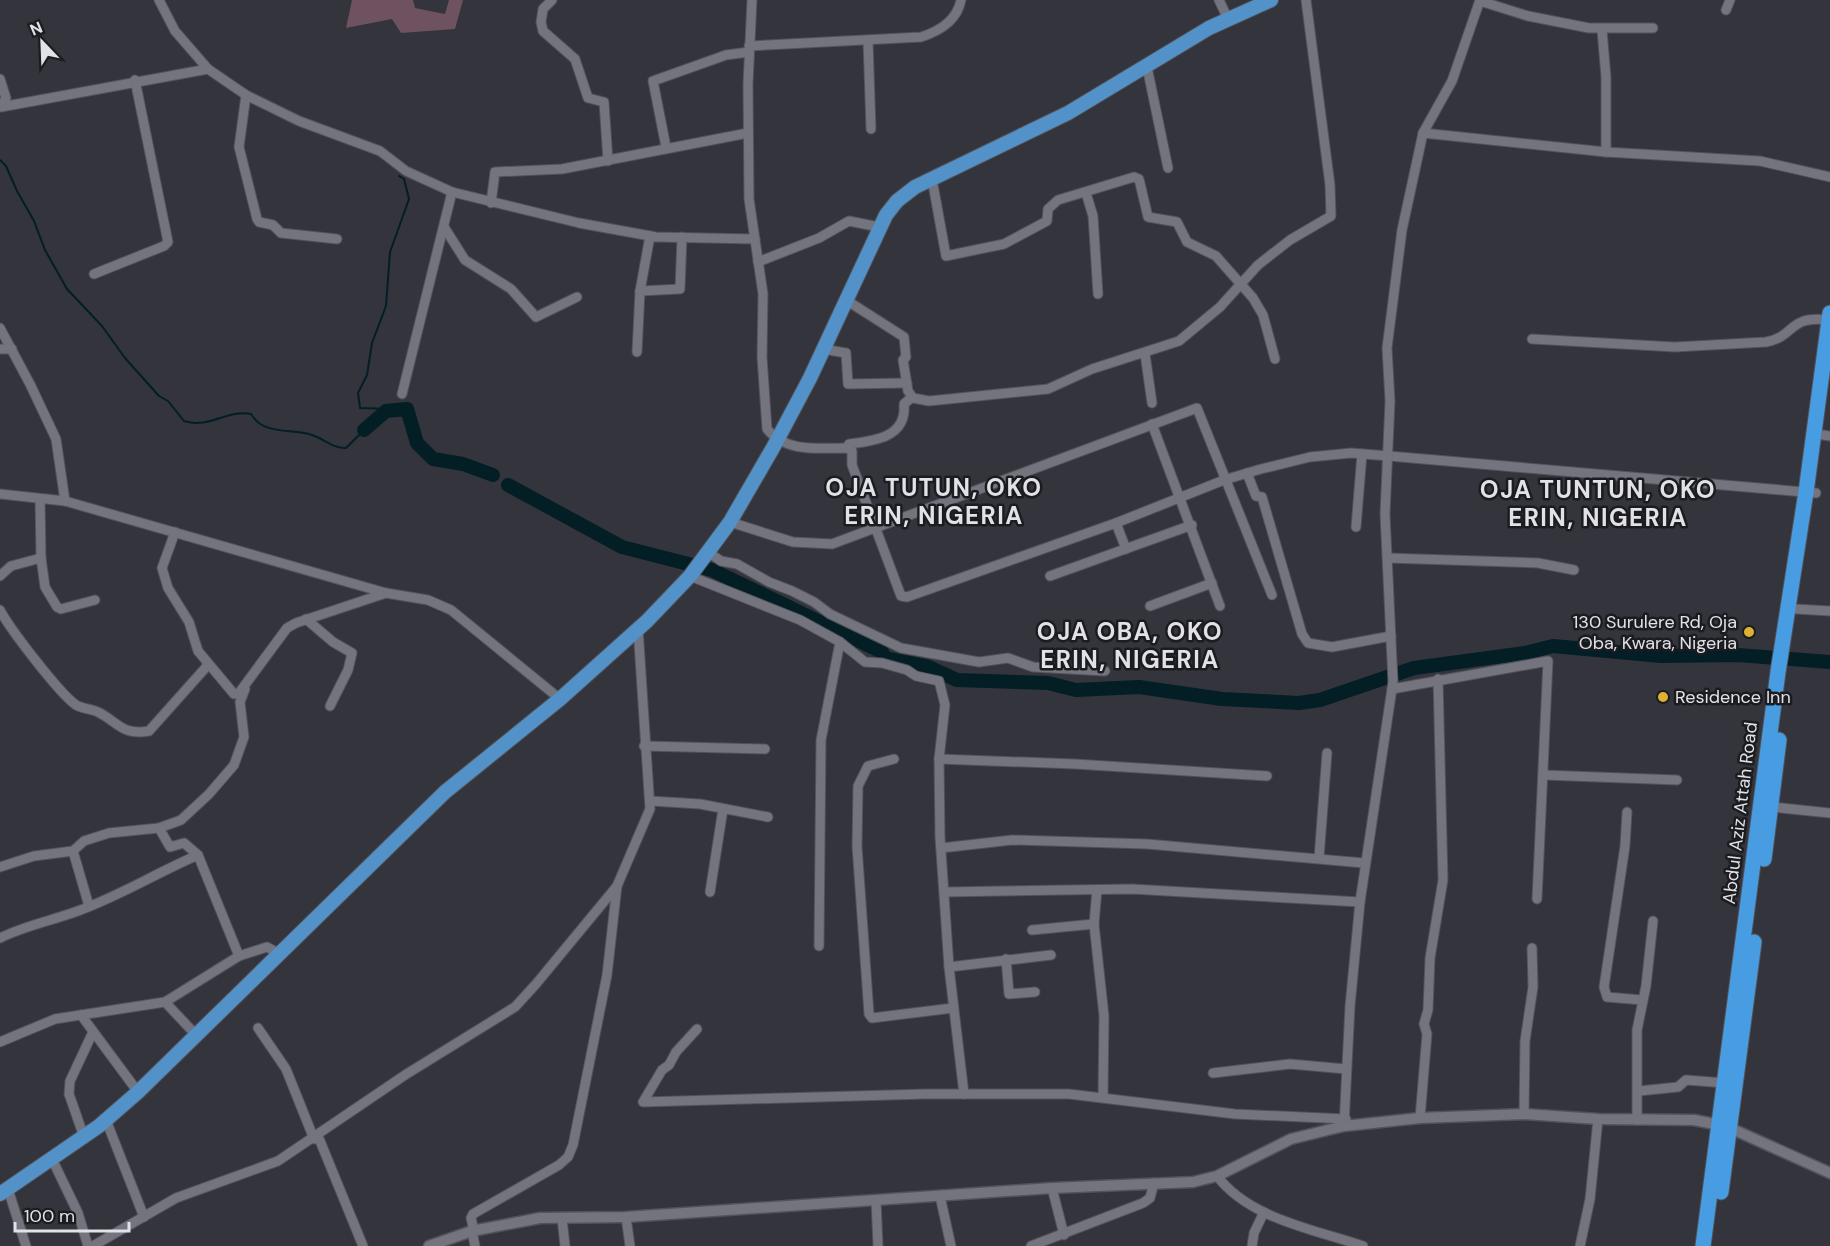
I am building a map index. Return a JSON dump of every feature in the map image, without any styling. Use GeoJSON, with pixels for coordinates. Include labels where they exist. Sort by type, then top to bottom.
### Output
{"type":"FeatureCollection","features":[{"type":"Feature","properties":{"kind":"highway","name":"Abdul Aziz Attah Road"},"geometry":{"type":"LineString","coordinates":[[1786,649],[1796,609],[1830,317]]}},
{"type":"Feature","properties":{"kind":"highway","name":"Abdul Aziz Attah Road"},"geometry":{"type":"LineString","coordinates":[[1713,1246],[1725,1126],[1725,1083],[1786,649],[1811,493],[1827,436],[1830,384]]}},
{"type":"Feature","properties":{"kind":"highway","name":"Abdul Aziz Attah Road"},"geometry":{"type":"LineString","coordinates":[[1703,1246],[1725,1126],[1772,807],[1783,673]]}},
{"type":"Feature","properties":{"kind":"main road"},"geometry":{"type":"LineString","coordinates":[[4,1191],[84,1137],[138,1092],[445,792],[560,699],[639,628],[692,574],[730,522],[778,438],[824,349],[879,227],[897,201],[915,187],[1068,113],[1209,28],[1271,0]]}},
{"type":"Feature","properties":{"kind":"street"},"geometry":{"type":"LineString","coordinates":[[159,0],[175,31],[208,69],[246,95],[299,122],[380,151],[406,171],[452,192],[579,223],[650,236],[755,239]]}},
{"type":"Feature","properties":{"kind":"street"},"geometry":{"type":"LineString","coordinates":[[552,0],[543,9],[541,22],[543,31],[575,59],[588,98],[604,102],[608,161]]}},
{"type":"Feature","properties":{"kind":"street"},"geometry":{"type":"LineString","coordinates":[[752,0],[749,49],[749,199],[763,294],[764,408],[767,429],[796,448],[847,448],[852,451],[852,465],[900,596],[907,597],[1116,523],[1224,480],[1310,457],[1362,454],[1811,493]]}},
{"type":"Feature","properties":{"kind":"street"},"geometry":{"type":"LineString","coordinates":[[666,147],[653,81],[749,49],[921,37],[934,33],[950,22],[961,0]]}},
{"type":"Feature","properties":{"kind":"street"},"geometry":{"type":"LineString","coordinates":[[1219,0],[1228,19]]}},
{"type":"Feature","properties":{"kind":"street"},"geometry":{"type":"LineString","coordinates":[[912,397],[929,401],[1048,389],[1092,369],[1179,341],[1220,307],[1258,265],[1290,240],[1329,219],[1332,213],[1306,0]]}},
{"type":"Feature","properties":{"kind":"street"},"geometry":{"type":"LineString","coordinates":[[1345,1122],[1346,1069],[1364,863],[1392,686],[1386,514],[1389,456],[1387,348],[1402,230],[1423,133],[1452,81],[1480,0],[1528,16],[1602,30],[1653,28]]}},
{"type":"Feature","properties":{"kind":"street"},"geometry":{"type":"LineString","coordinates":[[1726,10],[1730,0]]}},
{"type":"Feature","properties":{"kind":"street"},"geometry":{"type":"LineString","coordinates":[[1602,30],[1606,77],[1606,152]]}},
{"type":"Feature","properties":{"kind":"street"},"geometry":{"type":"LineString","coordinates":[[868,41],[871,129]]}},
{"type":"Feature","properties":{"kind":"street"},"geometry":{"type":"LineString","coordinates":[[1147,67],[1168,168]]}},
{"type":"Feature","properties":{"kind":"street"},"geometry":{"type":"LineString","coordinates":[[0,79],[6,98],[1,107],[135,80],[208,69]]}},
{"type":"Feature","properties":{"kind":"street"},"geometry":{"type":"LineString","coordinates":[[94,274],[164,246],[168,242],[135,80]]}},
{"type":"Feature","properties":{"kind":"street"},"geometry":{"type":"LineString","coordinates":[[246,95],[239,147],[257,219],[259,222],[276,227],[280,233],[337,239]]}},
{"type":"Feature","properties":{"kind":"street"},"geometry":{"type":"LineString","coordinates":[[491,203],[495,172],[562,169],[666,147],[748,133]]}},
{"type":"Feature","properties":{"kind":"street"},"geometry":{"type":"LineString","coordinates":[[1423,133],[1606,152],[1760,161],[1830,177]]}},
{"type":"Feature","properties":{"kind":"street"},"geometry":{"type":"LineString","coordinates":[[932,179],[946,256],[1004,243],[1047,221],[1048,209],[1058,200],[1134,177],[1139,179],[1148,218],[1177,222],[1187,242],[1216,256],[1241,284],[1263,315],[1275,359]]}},
{"type":"Feature","properties":{"kind":"street"},"geometry":{"type":"LineString","coordinates":[[402,394],[452,192]]}},
{"type":"Feature","properties":{"kind":"street"},"geometry":{"type":"LineString","coordinates":[[1086,193],[1093,216],[1098,294]]}},
{"type":"Feature","properties":{"kind":"street"},"geometry":{"type":"LineString","coordinates":[[758,262],[819,237],[849,221],[879,227]]}},
{"type":"Feature","properties":{"kind":"street"},"geometry":{"type":"LineString","coordinates":[[444,227],[465,260],[511,290],[536,317],[577,297]]}},
{"type":"Feature","properties":{"kind":"street"},"geometry":{"type":"LineString","coordinates":[[637,352],[640,291],[650,236]]}},
{"type":"Feature","properties":{"kind":"street"},"geometry":{"type":"LineString","coordinates":[[640,291],[680,289],[682,237]]}},
{"type":"Feature","properties":{"kind":"street"},"geometry":{"type":"LineString","coordinates":[[846,300],[904,338],[906,357],[903,360],[912,397]]}},
{"type":"Feature","properties":{"kind":"street"},"geometry":{"type":"LineString","coordinates":[[1532,339],[1675,347],[1766,342],[1778,339],[1798,321],[1830,317]]}},
{"type":"Feature","properties":{"kind":"street"},"geometry":{"type":"LineString","coordinates":[[0,328],[56,439],[65,501]]}},
{"type":"Feature","properties":{"kind":"street"},"geometry":{"type":"LineString","coordinates":[[0,349],[12,349]]}},
{"type":"Feature","properties":{"kind":"street"},"geometry":{"type":"LineString","coordinates":[[824,349],[846,353],[848,384],[907,383]]}},
{"type":"Feature","properties":{"kind":"street"},"geometry":{"type":"LineString","coordinates":[[1144,354],[1152,403]]}},
{"type":"Feature","properties":{"kind":"street"},"geometry":{"type":"LineString","coordinates":[[847,448],[849,444],[878,441],[898,429],[905,416],[904,404],[912,397]]}},
{"type":"Feature","properties":{"kind":"street"},"geometry":{"type":"LineString","coordinates":[[730,522],[793,542],[832,544],[1197,408],[1272,595]]}},
{"type":"Feature","properties":{"kind":"street"},"geometry":{"type":"LineString","coordinates":[[1152,424],[1192,525],[1220,606]]}},
{"type":"Feature","properties":{"kind":"street"},"geometry":{"type":"LineString","coordinates":[[1356,526],[1362,454]]}},
{"type":"Feature","properties":{"kind":"street"},"geometry":{"type":"LineString","coordinates":[[1247,473],[1256,496],[1262,497],[1302,634],[1308,643],[1332,648],[1391,636]]}},
{"type":"Feature","properties":{"kind":"street"},"geometry":{"type":"LineString","coordinates":[[0,494],[65,501],[386,593],[428,600],[451,610],[560,699]]}},
{"type":"Feature","properties":{"kind":"street"},"geometry":{"type":"LineString","coordinates":[[40,499],[41,558],[45,587],[57,608],[62,609],[95,600]]}},
{"type":"Feature","properties":{"kind":"street"},"geometry":{"type":"LineString","coordinates":[[1116,523],[1126,549]]}},
{"type":"Feature","properties":{"kind":"street"},"geometry":{"type":"LineString","coordinates":[[1050,576],[1192,525]]}},
{"type":"Feature","properties":{"kind":"street"},"geometry":{"type":"LineString","coordinates":[[175,532],[162,568],[168,588],[189,622],[198,651],[234,694],[239,693],[250,679],[280,635],[296,623],[386,593]]}},
{"type":"Feature","properties":{"kind":"street"},"geometry":{"type":"LineString","coordinates":[[708,552],[721,561],[737,564],[769,582],[792,591],[830,614],[901,648],[979,662],[1008,658],[1033,667],[1104,671]]}},
{"type":"Feature","properties":{"kind":"street"},"geometry":{"type":"LineString","coordinates":[[0,576],[11,566],[41,558]]}},
{"type":"Feature","properties":{"kind":"street"},"geometry":{"type":"LineString","coordinates":[[1388,558],[1538,563],[1574,570]]}},
{"type":"Feature","properties":{"kind":"street"},"geometry":{"type":"LineString","coordinates":[[692,574],[800,620],[840,642],[865,662],[882,663],[907,670],[916,676],[939,681],[945,705],[939,759],[949,967],[964,1094]]}},
{"type":"Feature","properties":{"kind":"street"},"geometry":{"type":"LineString","coordinates":[[1150,606],[1212,584]]}},
{"type":"Feature","properties":{"kind":"street"},"geometry":{"type":"LineString","coordinates":[[1796,609],[1830,611]]}},
{"type":"Feature","properties":{"kind":"street"},"geometry":{"type":"LineString","coordinates":[[0,610],[29,652],[78,706],[99,712],[116,726],[138,732],[149,731],[208,665]]}},
{"type":"Feature","properties":{"kind":"street"},"geometry":{"type":"LineString","coordinates":[[306,620],[333,642],[352,653],[348,670],[330,706]]}},
{"type":"Feature","properties":{"kind":"street"},"geometry":{"type":"LineString","coordinates":[[476,1246],[471,1218],[473,1214],[559,1165],[568,1157],[573,1145],[607,975],[617,886],[651,801],[644,746],[639,628]]}},
{"type":"Feature","properties":{"kind":"street"},"geometry":{"type":"LineString","coordinates":[[819,946],[817,881],[821,741],[840,642]]}},
{"type":"Feature","properties":{"kind":"street"},"geometry":{"type":"LineString","coordinates":[[1392,686],[1548,661],[1537,899]]}},
{"type":"Feature","properties":{"kind":"street"},"geometry":{"type":"LineString","coordinates":[[0,867],[34,856],[73,851],[84,841],[109,833],[159,828],[186,816],[234,765],[244,737],[240,702],[250,679]]}},
{"type":"Feature","properties":{"kind":"street"},"geometry":{"type":"LineString","coordinates":[[1420,1118],[1427,1034],[1424,1024],[1428,1010],[1430,958],[1443,880],[1438,679]]}},
{"type":"Feature","properties":{"kind":"street"},"geometry":{"type":"LineString","coordinates":[[644,746],[765,749]]}},
{"type":"Feature","properties":{"kind":"street"},"geometry":{"type":"LineString","coordinates":[[1318,858],[1328,753]]}},
{"type":"Feature","properties":{"kind":"street"},"geometry":{"type":"LineString","coordinates":[[894,759],[868,766],[858,786],[857,846],[869,1014],[872,1018],[953,1008]]}},
{"type":"Feature","properties":{"kind":"street"},"geometry":{"type":"LineString","coordinates":[[939,759],[1075,764],[1267,776]]}},
{"type":"Feature","properties":{"kind":"street"},"geometry":{"type":"LineString","coordinates":[[1544,775],[1677,780]]}},
{"type":"Feature","properties":{"kind":"street"},"geometry":{"type":"LineString","coordinates":[[651,801],[700,804],[768,817]]}},
{"type":"Feature","properties":{"kind":"street"},"geometry":{"type":"LineString","coordinates":[[1772,807],[1830,813]]}},
{"type":"Feature","properties":{"kind":"street"},"geometry":{"type":"LineString","coordinates":[[710,892],[723,809]]}},
{"type":"Feature","properties":{"kind":"street"},"geometry":{"type":"LineString","coordinates":[[1627,812],[1625,846],[1604,987],[1607,997],[1642,1000]]}},
{"type":"Feature","properties":{"kind":"street"},"geometry":{"type":"LineString","coordinates":[[159,828],[170,847],[184,843],[198,855],[239,956]]}},
{"type":"Feature","properties":{"kind":"street"},"geometry":{"type":"LineString","coordinates":[[942,848],[1012,840],[1147,844],[1364,863]]}},
{"type":"Feature","properties":{"kind":"street"},"geometry":{"type":"LineString","coordinates":[[73,851],[89,906]]}},
{"type":"Feature","properties":{"kind":"street"},"geometry":{"type":"LineString","coordinates":[[0,938],[89,906],[198,855]]}},
{"type":"Feature","properties":{"kind":"street"},"geometry":{"type":"LineString","coordinates":[[93,1246],[176,1198],[278,1161],[316,1138],[405,1075],[515,1007],[617,886]]}},
{"type":"Feature","properties":{"kind":"street"},"geometry":{"type":"LineString","coordinates":[[945,892],[1132,889],[1360,902]]}},
{"type":"Feature","properties":{"kind":"street"},"geometry":{"type":"LineString","coordinates":[[1098,890],[1094,924],[1098,979],[1104,1016],[1103,1097]]}},
{"type":"Feature","properties":{"kind":"street"},"geometry":{"type":"LineString","coordinates":[[1637,1120],[1636,1097],[1639,1091],[1636,1030],[1653,921]]}},
{"type":"Feature","properties":{"kind":"street"},"geometry":{"type":"LineString","coordinates":[[1032,930],[1094,924]]}},
{"type":"Feature","properties":{"kind":"street"},"geometry":{"type":"LineString","coordinates":[[0,1042],[40,1023],[165,1002],[239,956],[267,947],[280,954]]}},
{"type":"Feature","properties":{"kind":"street"},"geometry":{"type":"LineString","coordinates":[[1524,1114],[1525,1041],[1533,987],[1532,948]]}},
{"type":"Feature","properties":{"kind":"street"},"geometry":{"type":"LineString","coordinates":[[949,967],[1051,955]]}},
{"type":"Feature","properties":{"kind":"street"},"geometry":{"type":"LineString","coordinates":[[1006,959],[1009,994],[1035,992]]}},
{"type":"Feature","properties":{"kind":"street"},"geometry":{"type":"LineString","coordinates":[[165,1002],[197,1036]]}},
{"type":"Feature","properties":{"kind":"street"},"geometry":{"type":"LineString","coordinates":[[81,1016],[138,1092]]}},
{"type":"Feature","properties":{"kind":"street"},"geometry":{"type":"LineString","coordinates":[[258,1028],[286,1069],[363,1246]]}},
{"type":"Feature","properties":{"kind":"street"},"geometry":{"type":"LineString","coordinates":[[697,1029],[689,1036],[669,1065],[657,1076],[643,1102],[964,1094],[1103,1097],[1235,1114],[1345,1122],[1524,1114],[1598,1119],[1679,1119],[1725,1126],[1830,1173]]}},
{"type":"Feature","properties":{"kind":"street"},"geometry":{"type":"LineString","coordinates":[[84,1137],[69,1094],[70,1081],[93,1032]]}},
{"type":"Feature","properties":{"kind":"street"},"geometry":{"type":"LineString","coordinates":[[1213,1073],[1290,1064],[1346,1069]]}},
{"type":"Feature","properties":{"kind":"street"},"geometry":{"type":"LineString","coordinates":[[1639,1091],[1678,1087],[1686,1080],[1725,1083]]}},
{"type":"Feature","properties":{"kind":"street"},"geometry":{"type":"LineString","coordinates":[[1580,1246],[1590,1199],[1598,1119]]}},
{"type":"Feature","properties":{"kind":"street"},"geometry":{"type":"LineString","coordinates":[[106,1120],[144,1217]]}},
{"type":"Feature","properties":{"kind":"street"},"geometry":{"type":"LineString","coordinates":[[429,1246],[473,1231],[514,1221],[627,1217],[1052,1188],[1193,1182],[1216,1176],[1291,1139],[1345,1122]]}},
{"type":"Feature","properties":{"kind":"street"},"geometry":{"type":"LineString","coordinates":[[52,1159],[78,1213],[88,1246]]}},
{"type":"Feature","properties":{"kind":"street"},"geometry":{"type":"LineString","coordinates":[[1216,1176],[1227,1190],[1241,1201],[1264,1212],[1348,1244],[1363,1246]]}},
{"type":"Feature","properties":{"kind":"street"},"geometry":{"type":"LineString","coordinates":[[1031,1246],[1143,1203],[1150,1198],[1154,1183]]}},
{"type":"Feature","properties":{"kind":"street"},"geometry":{"type":"LineString","coordinates":[[1052,1188],[1064,1235]]}},
{"type":"Feature","properties":{"kind":"street"},"geometry":{"type":"LineString","coordinates":[[4,1191],[26,1246]]}},
{"type":"Feature","properties":{"kind":"street"},"geometry":{"type":"LineString","coordinates":[[939,1196],[951,1246]]}},
{"type":"Feature","properties":{"kind":"street"},"geometry":{"type":"LineString","coordinates":[[876,1200],[878,1246]]}},
{"type":"Feature","properties":{"kind":"street"},"geometry":{"type":"LineString","coordinates":[[1252,1246],[1254,1233],[1264,1212]]}},
{"type":"Feature","properties":{"kind":"street"},"geometry":{"type":"LineString","coordinates":[[627,1217],[630,1246]]}},
{"type":"Feature","properties":{"kind":"street"},"geometry":{"type":"LineString","coordinates":[[562,1218],[565,1246]]}},
{"type":"Feature","properties":{"kind":"shaded area"},"geometry":{"type":"Polygon","coordinates":[[[352,0],[413,0],[415,8],[445,14],[449,0],[463,0],[455,29],[401,33],[392,19],[346,28],[352,0]]]}},
{"type":"Feature","properties":{"kind":"waterway"},"geometry":{"type":"LineString","coordinates":[[0,160],[6,166],[34,221],[45,250],[67,289],[102,326],[125,358],[159,396],[168,401],[184,421],[202,423],[234,414],[251,414],[263,426],[312,435],[336,447],[346,448],[364,430]]}},
{"type":"Feature","properties":{"kind":"waterway"},"geometry":{"type":"LineString","coordinates":[[393,409],[360,408],[358,393],[367,375],[372,343],[386,306],[390,252],[409,199],[404,179],[399,176]]}},
{"type":"Feature","properties":{"kind":"waterway"},"geometry":{"type":"LineString","coordinates":[[364,430],[386,411],[407,409],[417,443],[433,459],[463,464],[493,475]]}},
{"type":"Feature","properties":{"kind":"waterway"},"geometry":{"type":"LineString","coordinates":[[508,485],[622,547],[712,570],[882,652],[885,658],[926,666],[957,680],[1048,683],[1076,690],[1139,687],[1222,699],[1299,703],[1320,700],[1414,668],[1525,653],[1553,646],[1661,656],[1738,655],[1830,662]]}},
{"type":"Feature","properties":{"kind":"place","name":"130 Surulere Rd, Oja Oba, Kwara, Nigeria"},"geometry":{"type":"Point","coordinates":[1749,632]}},
{"type":"Feature","properties":{"kind":"place","name":"Residence Inn"},"geometry":{"type":"Point","coordinates":[1663,697]}},
{"type":"Feature","properties":{"kind":"district","name":"OJA TUTUN, OKO ERIN, NIGERIA"},"geometry":{"type":"Point","coordinates":[934,501]}},
{"type":"Feature","properties":{"kind":"district","name":"OJA TUNTUN, OKO ERIN, NIGERIA"},"geometry":{"type":"Point","coordinates":[1598,503]}},
{"type":"Feature","properties":{"kind":"district","name":"OJA OBA, OKO ERIN, NIGERIA"},"geometry":{"type":"Point","coordinates":[1130,645]}}]}
